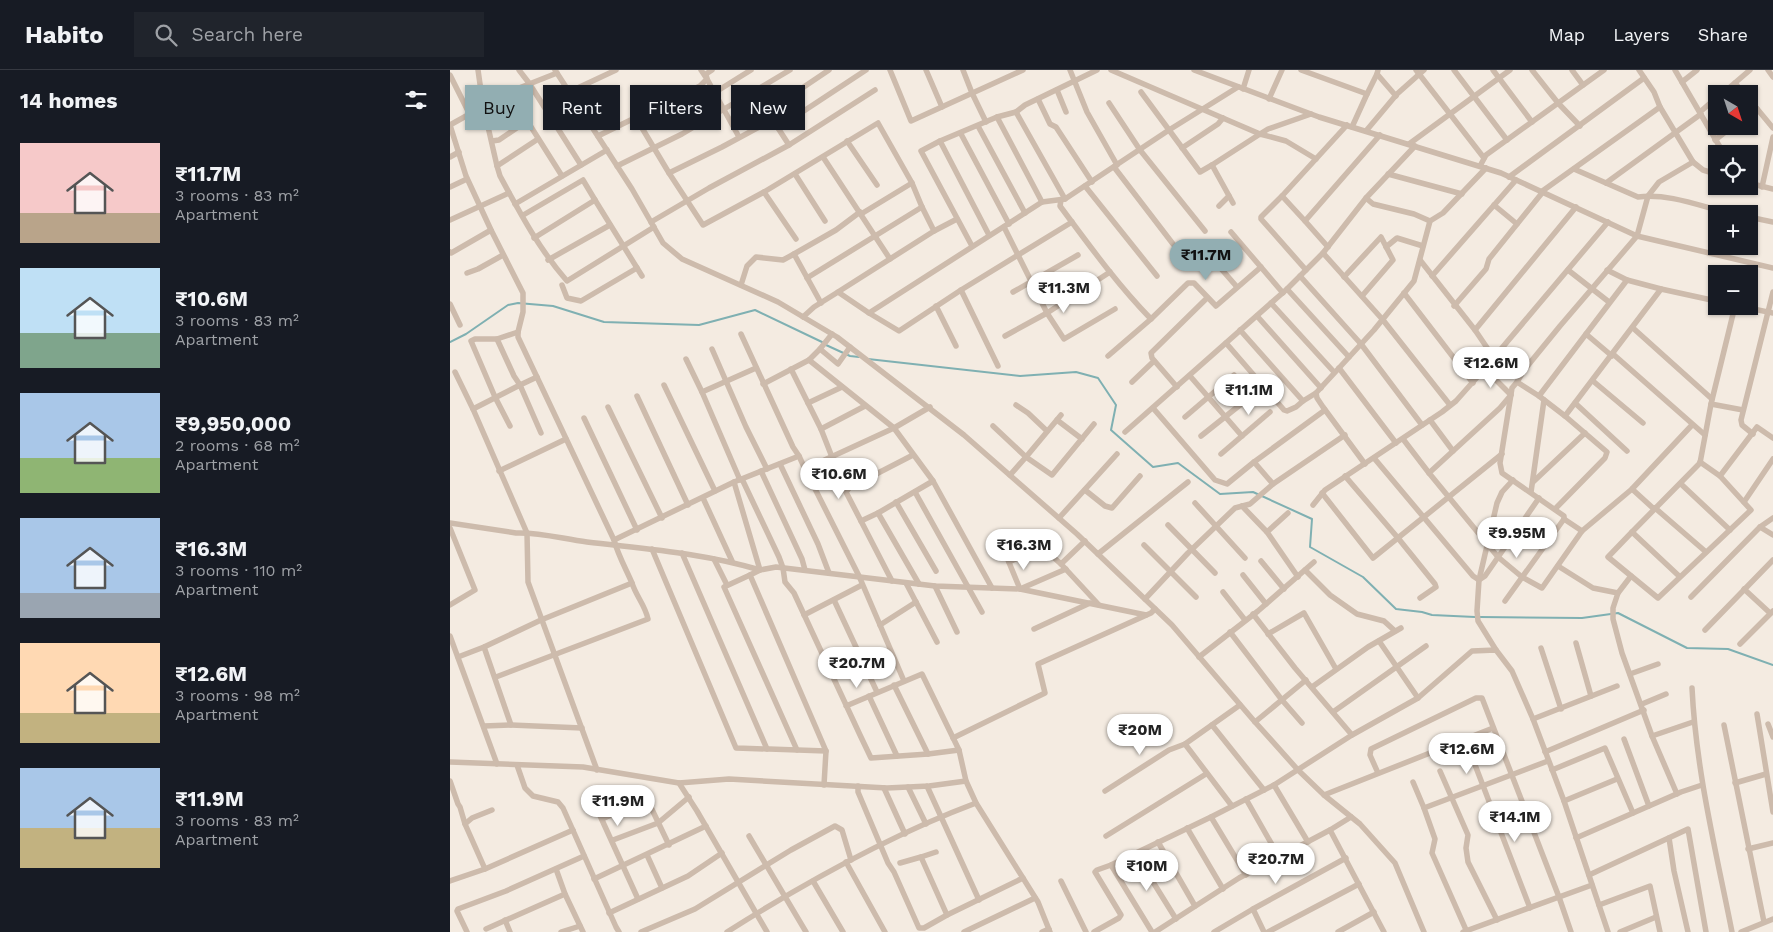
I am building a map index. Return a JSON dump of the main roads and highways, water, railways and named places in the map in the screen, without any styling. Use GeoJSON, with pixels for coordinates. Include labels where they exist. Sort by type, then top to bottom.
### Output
{"type":"FeatureCollection","features":[{"type":"Feature","properties":{"kind":"waterway"},"geometry":{"type":"LineString","coordinates":[[450,342],[466,334],[508,305],[518,303],[553,306],[604,322],[699,325],[755,310],[822,342]]}},
{"type":"Feature","properties":{"kind":"waterway"},"geometry":{"type":"LineString","coordinates":[[826,345],[850,356],[859,357]]}},
{"type":"Feature","properties":{"kind":"waterway"},"geometry":{"type":"LineString","coordinates":[[868,359],[1020,376],[1076,372],[1098,378],[1116,405],[1111,430],[1153,467],[1178,463],[1220,494],[1253,492],[1312,519],[1310,547],[1363,577],[1396,609],[1432,615],[1475,617]]}},
{"type":"Feature","properties":{"kind":"waterway"},"geometry":{"type":"LineString","coordinates":[[1480,617],[1582,618],[1618,613],[1687,648],[1728,649],[1773,665]]}}]}
